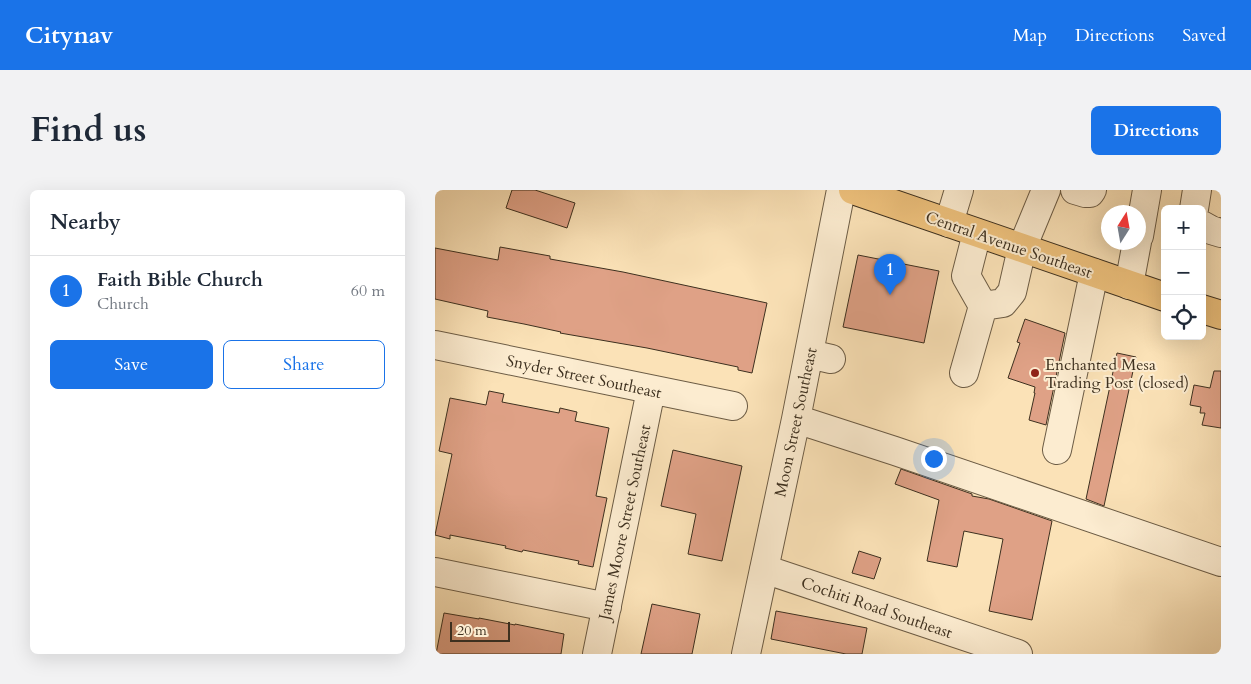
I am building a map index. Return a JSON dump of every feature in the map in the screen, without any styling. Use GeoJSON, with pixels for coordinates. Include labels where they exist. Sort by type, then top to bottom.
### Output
{"type":"FeatureCollection","features":[{"type":"Feature","properties":{"kind":"main road","name":"Central Avenue Southeast"},"geometry":{"type":"LineString","coordinates":[[853,190],[1161,296]]}},
{"type":"Feature","properties":{"kind":"main road"},"geometry":{"type":"LineString","coordinates":[[1206,310],[1221,315]]}},
{"type":"Feature","properties":{"kind":"street","name":"Moon Street Southeast"},"geometry":{"type":"LineString","coordinates":[[747,654],[796,419],[820,357],[841,190]]}},
{"type":"Feature","properties":{"kind":"street"},"geometry":{"type":"LineString","coordinates":[[949,223],[959,190]]}},
{"type":"Feature","properties":{"kind":"street"},"geometry":{"type":"LineString","coordinates":[[983,306],[1003,303],[1012,292],[1022,248],[1046,190]]}},
{"type":"Feature","properties":{"kind":"street"},"geometry":{"type":"LineString","coordinates":[[1075,190],[1085,194],[1090,193],[1092,190]]}},
{"type":"Feature","properties":{"kind":"street"},"geometry":{"type":"LineString","coordinates":[[1144,205],[1147,190]]}},
{"type":"Feature","properties":{"kind":"street"},"geometry":{"type":"LineString","coordinates":[[1195,205],[1197,190]]}},
{"type":"Feature","properties":{"kind":"street"},"geometry":{"type":"LineString","coordinates":[[1206,227],[1221,232]]}},
{"type":"Feature","properties":{"kind":"street"},"geometry":{"type":"LineString","coordinates":[[964,373],[983,306],[967,276],[977,233]]}},
{"type":"Feature","properties":{"kind":"street"},"geometry":{"type":"LineString","coordinates":[[1129,285],[1136,250]]}},
{"type":"Feature","properties":{"kind":"street"},"geometry":{"type":"LineString","coordinates":[[1057,450],[1094,273]]}},
{"type":"Feature","properties":{"kind":"street","name":"Snyder Street Southeast"},"geometry":{"type":"LineString","coordinates":[[435,345],[733,406]]}},
{"type":"Feature","properties":{"kind":"street","name":"James Moore Street Southeast"},"geometry":{"type":"LineString","coordinates":[[597,654],[651,390]]}},
{"type":"Feature","properties":{"kind":"street"},"geometry":{"type":"LineString","coordinates":[[796,419],[1221,562]]}},
{"type":"Feature","properties":{"kind":"street","name":"Cochiti Road Southeast"},"geometry":{"type":"LineString","coordinates":[[764,569],[1018,654]]}},
{"type":"Feature","properties":{"kind":"street"},"geometry":{"type":"LineString","coordinates":[[435,572],[607,607]]}},
{"type":"Feature","properties":{"kind":"building"},"geometry":{"type":"Polygon","coordinates":[[[512,190],[535,190],[575,203],[567,228],[506,208],[512,190]]]}},
{"type":"Feature","properties":{"kind":"building"},"geometry":{"type":"Polygon","coordinates":[[[500,247],[767,303],[752,373],[738,370],[738,367],[487,317],[488,311],[435,299],[435,248],[498,260],[500,247]]]}},
{"type":"Feature","properties":{"kind":"building"},"geometry":{"type":"Polygon","coordinates":[[[858,255],[939,271],[924,343],[843,327],[858,255]]]}},
{"type":"Feature","properties":{"kind":"building","name":"Enchanted Mesa Trading Post (closed)"},"geometry":{"type":"Polygon","coordinates":[[[1025,319],[1065,333],[1046,425],[1029,420],[1035,387],[1008,378],[1020,343],[1017,342],[1025,319]]]}},
{"type":"Feature","properties":{"kind":"building"},"geometry":{"type":"Polygon","coordinates":[[[1117,353],[1136,357],[1104,506],[1086,499],[1117,353]]]}},
{"type":"Feature","properties":{"kind":"building"},"geometry":{"type":"Polygon","coordinates":[[[1214,371],[1221,371],[1221,428],[1202,425],[1205,413],[1200,413],[1201,407],[1190,405],[1194,385],[1210,388],[1214,371]]]}},
{"type":"Feature","properties":{"kind":"building"},"geometry":{"type":"Polygon","coordinates":[[[489,391],[504,394],[502,402],[559,413],[560,408],[577,412],[575,421],[609,428],[596,496],[607,498],[593,567],[578,564],[579,561],[523,550],[522,552],[505,548],[506,546],[450,535],[450,539],[435,535],[452,454],[439,451],[450,398],[486,405],[489,391]]]}},
{"type":"Feature","properties":{"kind":"building"},"geometry":{"type":"Polygon","coordinates":[[[673,450],[742,466],[722,561],[688,554],[696,514],[661,506],[673,450]]]}},
{"type":"Feature","properties":{"kind":"building"},"geometry":{"type":"Polygon","coordinates":[[[901,469],[972,494],[972,496],[989,499],[1052,521],[1032,620],[989,611],[1003,539],[964,531],[957,567],[927,561],[939,500],[895,484],[901,469]]]}},
{"type":"Feature","properties":{"kind":"building"},"geometry":{"type":"Polygon","coordinates":[[[859,551],[881,558],[874,579],[852,573],[859,551]]]}},
{"type":"Feature","properties":{"kind":"building"},"geometry":{"type":"Polygon","coordinates":[[[652,604],[700,614],[692,654],[641,654],[652,604]]]}},
{"type":"Feature","properties":{"kind":"building"},"geometry":{"type":"Polygon","coordinates":[[[776,611],[867,628],[862,654],[846,654],[771,639],[776,611]]]}},
{"type":"Feature","properties":{"kind":"building"},"geometry":{"type":"Polygon","coordinates":[[[444,613],[564,634],[561,654],[436,654],[444,613]]]}},
{"type":"Feature","properties":{"kind":"place","name":"Faith Bible Church"},"geometry":{"type":"Point","coordinates":[890,295]}},
{"type":"Feature","properties":{"kind":"place","name":"Enchanted Mesa Trading Post (closed)"},"geometry":{"type":"Point","coordinates":[1035,373]}}]}
